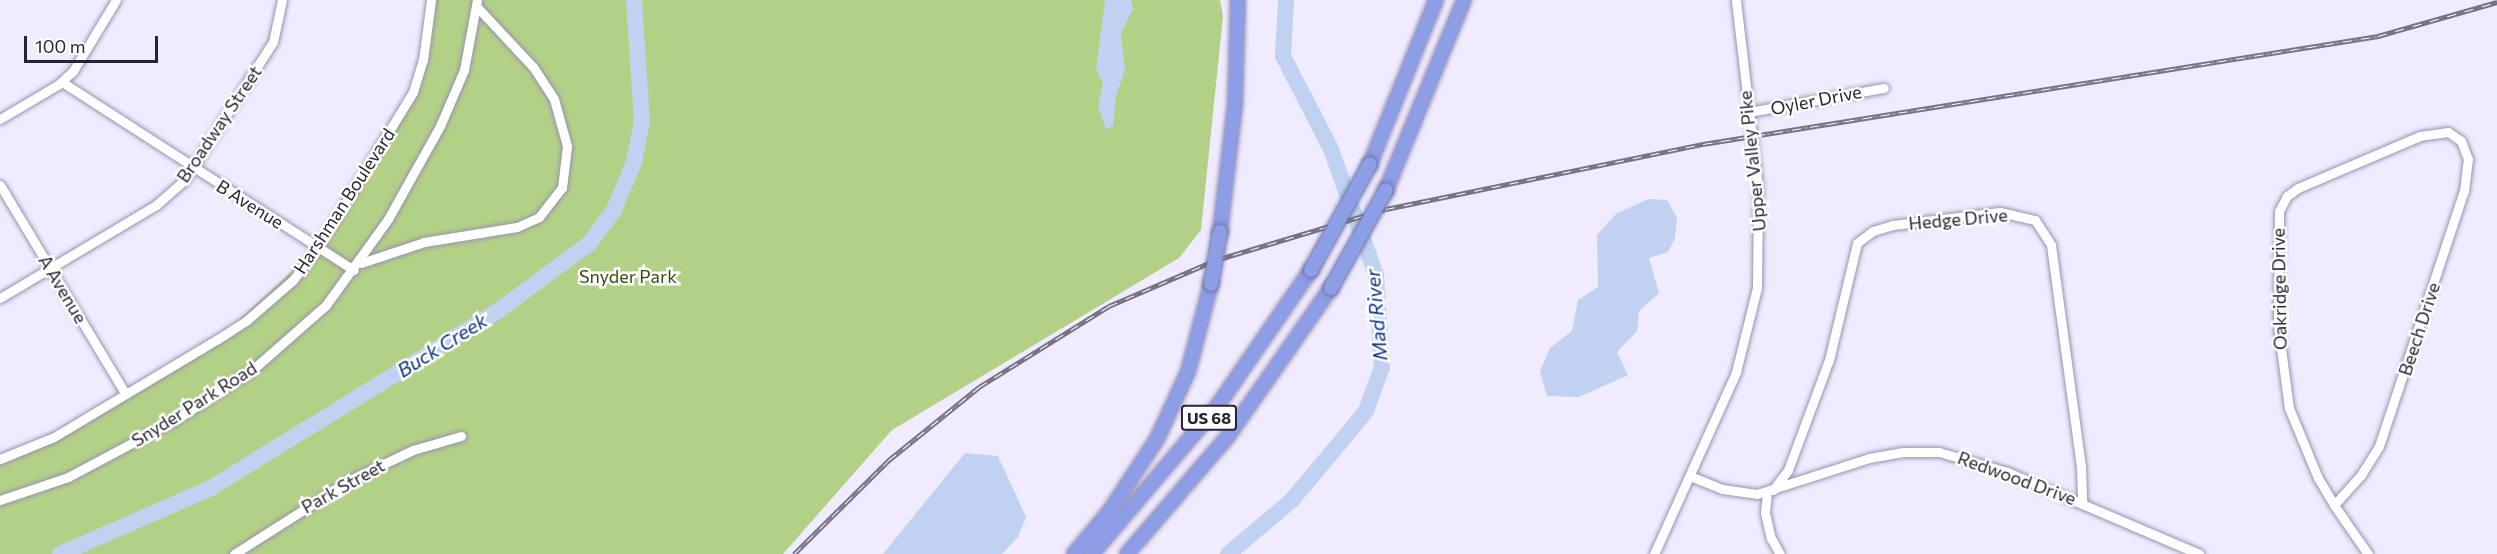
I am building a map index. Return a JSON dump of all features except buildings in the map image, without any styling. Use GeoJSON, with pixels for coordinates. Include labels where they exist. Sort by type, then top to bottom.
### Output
{"type":"FeatureCollection","features":[{"type":"Feature","properties":{"kind":"highway"},"geometry":{"type":"LineString","coordinates":[[1074,554],[1109,512],[1157,439],[1188,372],[1211,284],[1220,232],[1235,105],[1238,0]]}},
{"type":"Feature","properties":{"kind":"highway","name":"US 68"},"geometry":{"type":"LineString","coordinates":[[1092,554],[1216,408],[1311,270],[1370,164],[1436,0]]}},
{"type":"Feature","properties":{"kind":"highway","name":"US 68"},"geometry":{"type":"LineString","coordinates":[[1127,554],[1228,436],[1331,288],[1386,190],[1432,85],[1464,0]]}},
{"type":"Feature","properties":{"kind":"highway"},"geometry":{"type":"LineString","coordinates":[[1432,85],[1474,0]]}},
{"type":"Feature","properties":{"kind":"street"},"geometry":{"type":"LineString","coordinates":[[0,119],[62,82],[73,71],[116,0]]}},
{"type":"Feature","properties":{"kind":"street","name":"Broadway Street"},"geometry":{"type":"LineString","coordinates":[[0,298],[156,205],[194,168],[273,42],[282,0]]}},
{"type":"Feature","properties":{"kind":"street","name":"Harshman Boulevard"},"geometry":{"type":"LineString","coordinates":[[0,459],[46,441],[247,320],[293,280],[318,247],[413,92],[423,60],[431,0]]}},
{"type":"Feature","properties":{"kind":"street","name":"Upper Valley Pike"},"geometry":{"type":"LineString","coordinates":[[1654,554],[1736,372],[1757,288],[1760,224],[1736,0]]}},
{"type":"Feature","properties":{"kind":"street","name":"Snyder Park Road"},"geometry":{"type":"LineString","coordinates":[[356,268],[378,254],[424,242],[517,227],[539,217],[562,188],[567,146],[554,99],[533,67],[477,3]]}},
{"type":"Feature","properties":{"kind":"street","name":"Snyder Park Road"},"geometry":{"type":"LineString","coordinates":[[0,500],[68,477],[221,392],[310,321],[356,268],[413,175],[453,96],[471,43],[477,3]]}},
{"type":"Feature","properties":{"kind":"street","name":"B Avenue"},"geometry":{"type":"LineString","coordinates":[[62,82],[318,247],[356,268]]}},
{"type":"Feature","properties":{"kind":"street","name":"Oyler Drive"},"geometry":{"type":"LineString","coordinates":[[1749,112],[1884,88]]}},
{"type":"Feature","properties":{"kind":"street","name":"Oakridge Drive"},"geometry":{"type":"LineString","coordinates":[[2368,554],[2334,505],[2306,456],[2283,384],[2278,325],[2277,227],[2281,203],[2298,188],[2420,136],[2441,131],[2461,141]]}},
{"type":"Feature","properties":{"kind":"street","name":"Beech Drive"},"geometry":{"type":"LineString","coordinates":[[2334,505],[2370,461],[2390,415],[2466,185],[2468,159],[2461,141]]}},
{"type":"Feature","properties":{"kind":"street","name":"A Avenue"},"geometry":{"type":"LineString","coordinates":[[0,185],[125,393]]}},
{"type":"Feature","properties":{"kind":"street","name":"Hedge Drive"},"geometry":{"type":"LineString","coordinates":[[1770,491],[1788,470],[1829,360],[1857,243],[1874,231],[1893,225],[2000,212],[2035,220],[2051,245],[2081,467],[2082,502]]}},
{"type":"Feature","properties":{"kind":"street","name":"Park Street"},"geometry":{"type":"LineString","coordinates":[[234,554],[302,507],[359,476],[413,450],[461,436]]}},
{"type":"Feature","properties":{"kind":"street","name":"Redwood Drive"},"geometry":{"type":"LineString","coordinates":[[1690,476],[1722,489],[1770,491],[1869,458],[1919,451],[1974,460],[2082,502],[2199,554]]}},
{"type":"Feature","properties":{"kind":"street"},"geometry":{"type":"LineString","coordinates":[[1770,491],[1765,513],[1771,538],[1780,554]]}},
{"type":"Feature","properties":{"kind":"green space","name":"Snyder Park"},"geometry":{"type":"Polygon","coordinates":[[[429,0],[1220,0],[1223,16],[1201,230],[1179,258],[892,430],[783,554],[0,554],[0,458],[12,456],[218,339],[318,247],[413,92],[429,0]]]}},
{"type":"Feature","properties":{"kind":"water"},"geometry":{"type":"Polygon","coordinates":[[[1105,0],[1131,0],[1133,8],[1121,34],[1125,70],[1116,96],[1113,126],[1106,129],[1098,106],[1103,83],[1096,70],[1105,0]]]}},
{"type":"Feature","properties":{"kind":"water"},"geometry":{"type":"Polygon","coordinates":[[[1649,199],[1667,200],[1677,218],[1675,238],[1668,252],[1649,258],[1659,293],[1639,311],[1637,331],[1617,352],[1628,375],[1579,397],[1547,396],[1540,371],[1550,348],[1572,331],[1578,300],[1598,287],[1597,235],[1617,213],[1649,199]]]}},
{"type":"Feature","properties":{"kind":"water"},"geometry":{"type":"Polygon","coordinates":[[[965,453],[998,456],[1026,517],[1018,537],[1002,554],[883,554],[965,453]]]}},
{"type":"Feature","properties":{"kind":"waterway","name":"Buck Creek"},"geometry":{"type":"LineString","coordinates":[[60,554],[211,488],[499,310],[589,244],[614,210],[634,162],[642,121],[634,0]]}},
{"type":"Feature","properties":{"kind":"waterway","name":"Mad River"},"geometry":{"type":"LineString","coordinates":[[1228,554],[1291,501],[1334,450],[1366,411],[1382,367],[1376,275],[1331,149],[1283,56],[1286,0]]}},
{"type":"Feature","properties":{"kind":"railway"},"geometry":{"type":"LineString","coordinates":[[794,554],[889,460],[979,387],[1109,306],[1216,260],[1386,209],[1703,144],[2378,36],[2497,2]]}}]}
